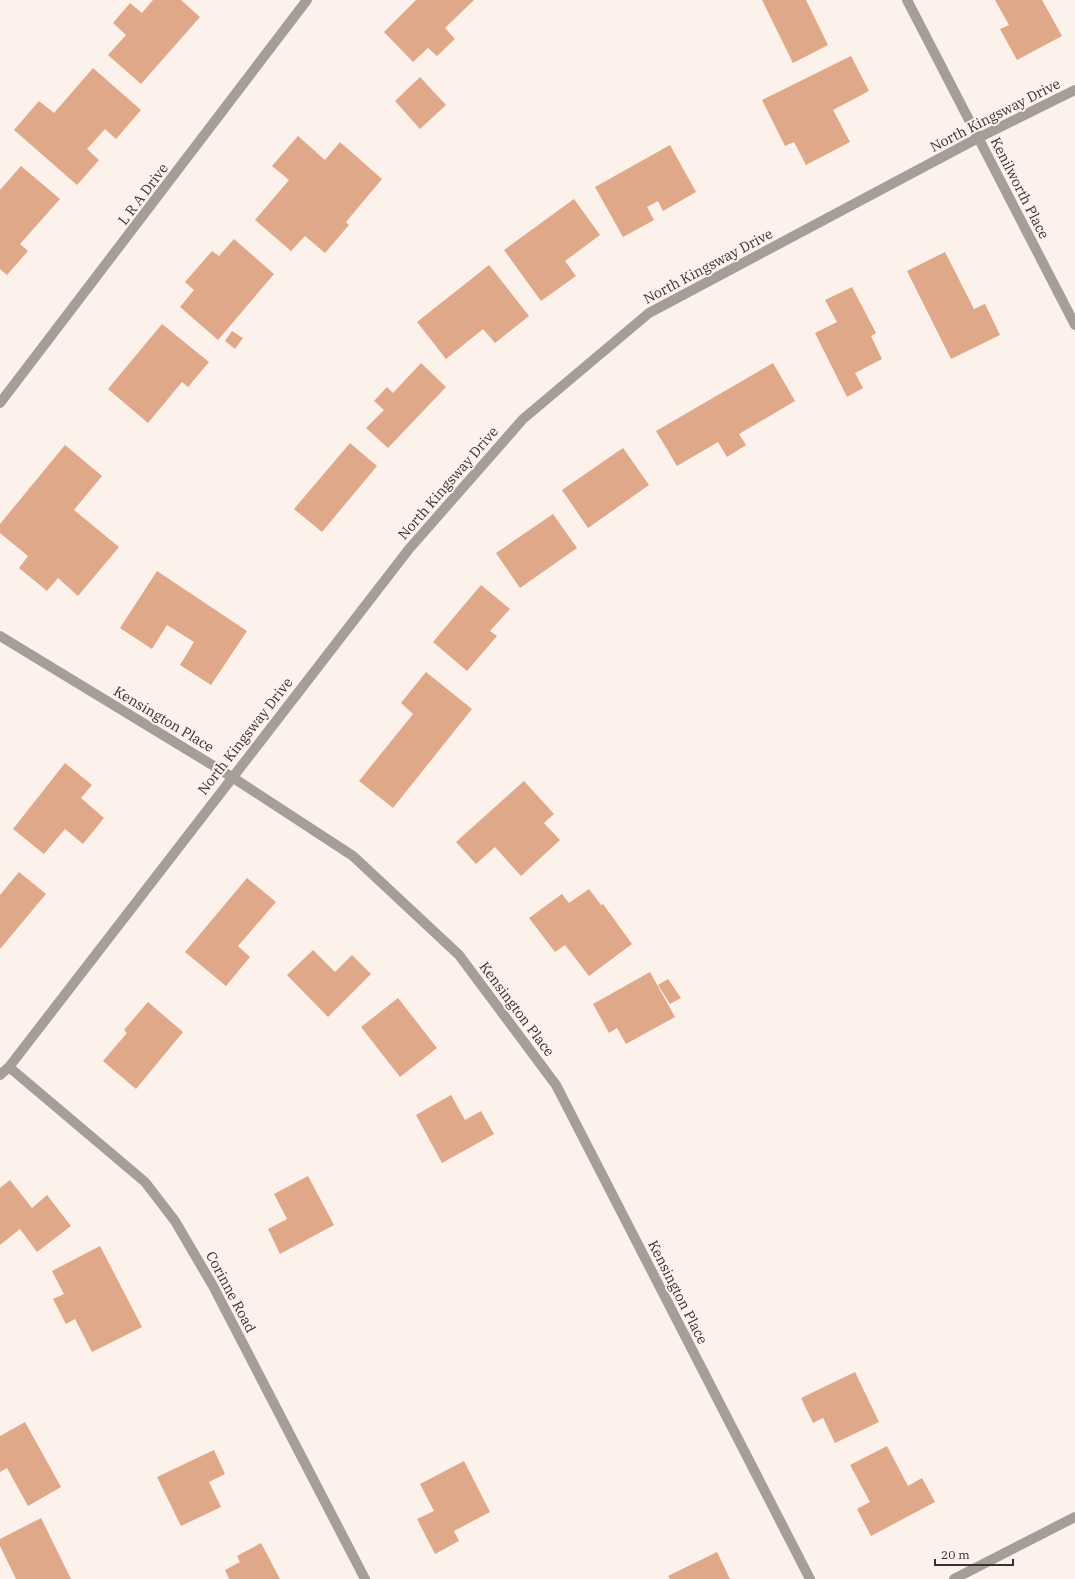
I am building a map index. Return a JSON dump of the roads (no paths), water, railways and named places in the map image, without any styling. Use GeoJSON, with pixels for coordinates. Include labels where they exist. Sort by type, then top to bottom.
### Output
{"type":"FeatureCollection","features":[{"type":"Feature","properties":{"kind":"street","name":"L R A Drive"},"geometry":{"type":"LineString","coordinates":[[0,403],[307,0]]}},
{"type":"Feature","properties":{"kind":"street","name":"Kenilworth Place"},"geometry":{"type":"LineString","coordinates":[[907,0],[1075,325]]}},
{"type":"Feature","properties":{"kind":"street","name":"North Kingsway Drive"},"geometry":{"type":"LineString","coordinates":[[0,1075],[9,1067],[232,776],[409,549],[523,419],[649,313],[978,138],[1075,90]]}},
{"type":"Feature","properties":{"kind":"street","name":"Kensington Place"},"geometry":{"type":"LineString","coordinates":[[0,636],[232,776],[352,856],[459,954],[556,1085],[810,1579]]}},
{"type":"Feature","properties":{"kind":"street","name":"Corinne Road"},"geometry":{"type":"LineString","coordinates":[[9,1067],[146,1182],[175,1220],[213,1286],[365,1579]]}},
{"type":"Feature","properties":{"kind":"street"},"geometry":{"type":"LineString","coordinates":[[954,1579],[1075,1517]]}}]}
